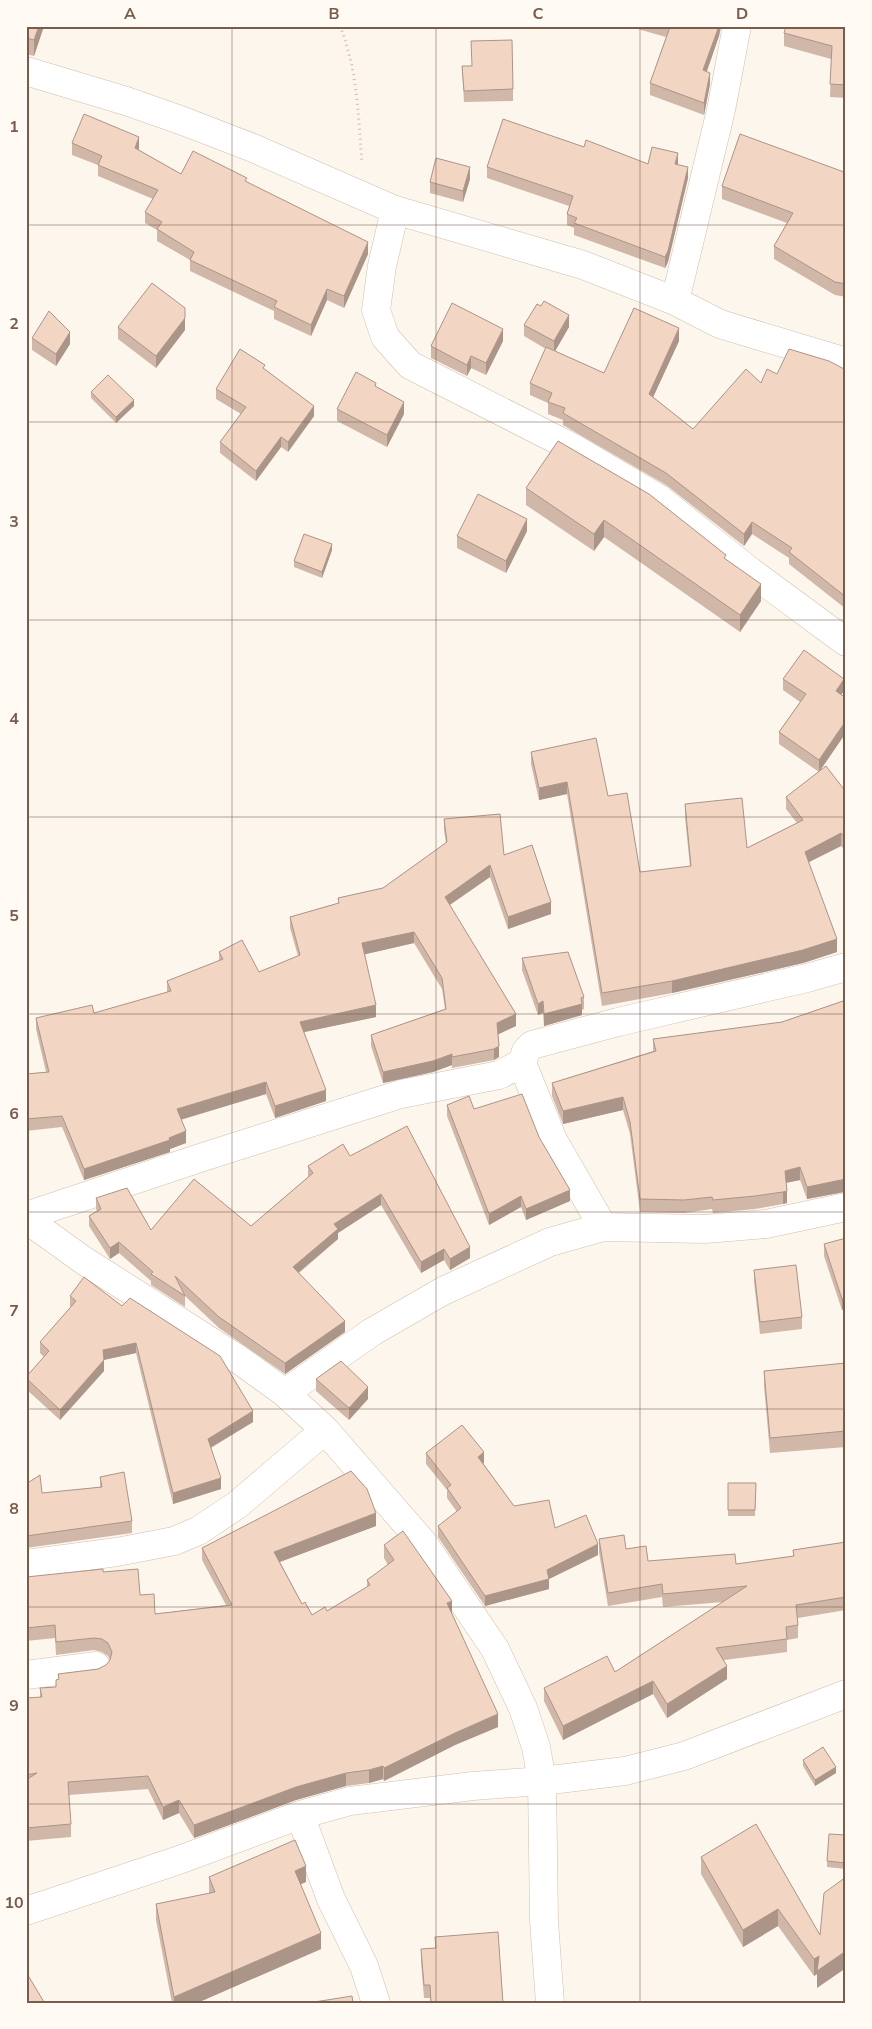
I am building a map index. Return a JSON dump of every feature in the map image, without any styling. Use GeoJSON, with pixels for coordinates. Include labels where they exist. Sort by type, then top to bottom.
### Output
{"type":"FeatureCollection","features":[{"type":"Feature","properties":{"kind":"street"},"geometry":{"type":"LineString","coordinates":[[676,301],[721,110],[737,26]]}},
{"type":"Feature","properties":{"kind":"street"},"geometry":{"type":"LineString","coordinates":[[26,71],[126,101],[183,121],[253,148],[395,210],[583,265],[676,301],[720,324],[846,362]]}},
{"type":"Feature","properties":{"kind":"street"},"geometry":{"type":"LineString","coordinates":[[395,210],[382,266],[376,310],[385,337],[410,365],[575,449],[658,498],[751,572],[846,642]]}},
{"type":"Feature","properties":{"kind":"street"},"geometry":{"type":"LineString","coordinates":[[603,1226],[553,1140],[522,1063],[526,1051],[532,1045],[618,1022],[807,978],[846,967]]}},
{"type":"Feature","properties":{"kind":"street"},"geometry":{"type":"LineString","coordinates":[[26,1218],[203,1157],[401,1094],[499,1074],[522,1063]]}},
{"type":"Feature","properties":{"kind":"street"},"geometry":{"type":"LineString","coordinates":[[285,1393],[372,1332],[443,1291],[550,1242],[603,1226],[705,1229],[766,1224],[846,1208]]}},
{"type":"Feature","properties":{"kind":"street"},"geometry":{"type":"LineString","coordinates":[[26,1218],[83,1260],[238,1359],[285,1393],[326,1430],[424,1544],[495,1649],[523,1708],[536,1747],[542,1781],[544,1921],[550,2003]]}},
{"type":"Feature","properties":{"kind":"street"},"geometry":{"type":"LineString","coordinates":[[26,1564],[117,1552],[174,1541],[198,1531],[237,1505],[326,1430]]}},
{"type":"Feature","properties":{"kind":"street"},"geometry":{"type":"LineString","coordinates":[[26,1675],[96,1666]]}},
{"type":"Feature","properties":{"kind":"street"},"geometry":{"type":"LineString","coordinates":[[26,1911],[179,1860],[300,1815],[350,1801],[406,1793],[542,1781],[626,1771],[684,1756],[846,1694]]}},
{"type":"Feature","properties":{"kind":"street"},"geometry":{"type":"LineString","coordinates":[[300,1815],[331,1900],[364,1966],[376,2003]]}},
{"type":"Feature","properties":{"kind":"path"},"geometry":{"type":"LineString","coordinates":[[340,26],[345,38],[358,94],[364,196]]}},
{"type":"Feature","properties":{"kind":"building"},"geometry":{"type":"Polygon","coordinates":[[[26,26],[39,26],[34,40],[26,38],[26,26]]]}},
{"type":"Feature","properties":{"kind":"building"},"geometry":{"type":"Polygon","coordinates":[[[669,26],[719,26],[703,70],[710,73],[704,103],[650,83],[669,26]]]}},
{"type":"Feature","properties":{"kind":"building"},"geometry":{"type":"Polygon","coordinates":[[[786,26],[846,26],[846,85],[830,84],[832,46],[784,33],[786,26]]]}},
{"type":"Feature","properties":{"kind":"building"},"geometry":{"type":"Polygon","coordinates":[[[512,40],[513,89],[464,91],[462,66],[472,66],[471,41],[512,40]]]}},
{"type":"Feature","properties":{"kind":"building"},"geometry":{"type":"Polygon","coordinates":[[[84,114],[139,137],[135,148],[181,174],[193,151],[247,178],[245,181],[368,242],[344,296],[327,289],[311,325],[274,307],[277,301],[190,260],[194,252],[157,229],[162,222],[145,212],[158,190],[98,165],[102,156],[72,143],[84,114]]]}},
{"type":"Feature","properties":{"kind":"building"},"geometry":{"type":"Polygon","coordinates":[[[503,119],[584,147],[586,140],[648,164],[652,147],[678,153],[675,164],[688,167],[665,257],[574,223],[577,218],[567,214],[573,196],[487,167],[503,119]]]}},
{"type":"Feature","properties":{"kind":"building"},"geometry":{"type":"Polygon","coordinates":[[[740,134],[844,172],[846,157],[846,284],[835,282],[774,246],[793,213],[722,186],[740,134]]]}},
{"type":"Feature","properties":{"kind":"building"},"geometry":{"type":"Polygon","coordinates":[[[436,158],[470,167],[463,191],[430,182],[436,158]]]}},
{"type":"Feature","properties":{"kind":"building"},"geometry":{"type":"Polygon","coordinates":[[[152,283],[185,308],[185,318],[156,356],[118,327],[152,283]]]}},
{"type":"Feature","properties":{"kind":"building"},"geometry":{"type":"Polygon","coordinates":[[[544,301],[569,315],[554,341],[524,325],[537,304],[541,306],[544,301]]]}},
{"type":"Feature","properties":{"kind":"building"},"geometry":{"type":"Polygon","coordinates":[[[452,303],[503,329],[486,363],[471,356],[467,365],[431,346],[452,303]]]}},
{"type":"Feature","properties":{"kind":"building"},"geometry":{"type":"Polygon","coordinates":[[[634,308],[679,328],[649,394],[693,429],[746,369],[761,383],[767,369],[777,374],[789,349],[829,361],[846,370],[846,543],[844,545],[846,546],[846,597],[789,552],[792,548],[752,522],[744,534],[666,473],[563,413],[565,408],[548,402],[552,393],[530,383],[546,347],[604,373],[634,308]]]}},
{"type":"Feature","properties":{"kind":"building"},"geometry":{"type":"Polygon","coordinates":[[[49,311],[70,332],[56,354],[32,338],[49,311]]]}},
{"type":"Feature","properties":{"kind":"building"},"geometry":{"type":"Polygon","coordinates":[[[240,349],[265,365],[263,368],[314,406],[288,442],[281,437],[256,471],[220,442],[246,407],[216,389],[240,349]]]}},
{"type":"Feature","properties":{"kind":"building"},"geometry":{"type":"Polygon","coordinates":[[[356,372],[376,383],[375,386],[404,402],[387,435],[337,409],[356,372]]]}},
{"type":"Feature","properties":{"kind":"building"},"geometry":{"type":"Polygon","coordinates":[[[108,375],[134,400],[116,417],[91,392],[108,375]]]}},
{"type":"Feature","properties":{"kind":"building"},"geometry":{"type":"Polygon","coordinates":[[[558,441],[649,494],[726,555],[724,558],[761,584],[740,615],[604,520],[594,534],[526,488],[558,441]]]}},
{"type":"Feature","properties":{"kind":"building"},"geometry":{"type":"Polygon","coordinates":[[[478,494],[527,519],[506,561],[457,536],[478,494]]]}},
{"type":"Feature","properties":{"kind":"building"},"geometry":{"type":"Polygon","coordinates":[[[304,534],[332,544],[322,572],[294,561],[304,534]]]}},
{"type":"Feature","properties":{"kind":"building"},"geometry":{"type":"Polygon","coordinates":[[[804,650],[844,679],[836,691],[846,698],[846,727],[843,725],[819,760],[779,732],[806,694],[783,679],[804,650]]]}},
{"type":"Feature","properties":{"kind":"building"},"geometry":{"type":"Polygon","coordinates":[[[596,738],[608,796],[627,793],[640,872],[691,866],[685,804],[742,798],[747,848],[803,820],[786,797],[826,766],[846,792],[846,839],[841,833],[805,852],[837,939],[803,950],[672,981],[602,993],[567,782],[539,788],[531,752],[596,738]]]}},
{"type":"Feature","properties":{"kind":"building"},"geometry":{"type":"Polygon","coordinates":[[[500,814],[504,855],[532,845],[551,902],[508,917],[490,865],[445,897],[516,1014],[497,1023],[499,1046],[494,1049],[452,1057],[452,1054],[433,1061],[383,1072],[371,1035],[446,1009],[442,978],[414,932],[362,943],[376,1005],[300,1022],[326,1090],[275,1106],[266,1082],[177,1109],[186,1131],[169,1138],[170,1140],[84,1169],[62,1116],[26,1119],[26,1074],[49,1072],[36,1018],[92,1005],[94,1013],[171,991],[167,981],[223,959],[219,952],[242,940],[259,972],[300,955],[290,917],[339,903],[338,898],[383,888],[447,842],[444,819],[500,814]]]}},
{"type":"Feature","properties":{"kind":"building"},"geometry":{"type":"Polygon","coordinates":[[[568,952],[584,997],[581,998],[582,1004],[544,1014],[543,1001],[538,1004],[522,958],[568,952]]]}},
{"type":"Feature","properties":{"kind":"building"},"geometry":{"type":"Polygon","coordinates":[[[846,1000],[846,1179],[807,1187],[800,1167],[785,1171],[787,1191],[783,1192],[713,1200],[712,1197],[684,1200],[640,1199],[630,1122],[623,1097],[563,1111],[552,1083],[656,1051],[653,1039],[782,1022],[846,1000]]]}},
{"type":"Feature","properties":{"kind":"building"},"geometry":{"type":"Polygon","coordinates":[[[522,1094],[539,1137],[570,1190],[526,1209],[521,1196],[489,1214],[447,1105],[469,1096],[474,1109],[522,1094]]]}},
{"type":"Feature","properties":{"kind":"building"},"geometry":{"type":"Polygon","coordinates":[[[407,1126],[470,1247],[450,1259],[444,1249],[421,1262],[381,1194],[334,1224],[338,1229],[293,1267],[345,1321],[285,1363],[219,1317],[175,1276],[185,1296],[151,1274],[153,1272],[119,1242],[110,1248],[89,1216],[101,1209],[96,1198],[127,1188],[151,1230],[194,1179],[251,1226],[313,1173],[308,1166],[343,1144],[350,1156],[407,1126]]]}},
{"type":"Feature","properties":{"kind":"building"},"geometry":{"type":"Polygon","coordinates":[[[846,1238],[846,1297],[842,1299],[824,1244],[846,1238]]]}},
{"type":"Feature","properties":{"kind":"building"},"geometry":{"type":"Polygon","coordinates":[[[796,1265],[802,1317],[760,1322],[754,1270],[796,1265]]]}},
{"type":"Feature","properties":{"kind":"building"},"geometry":{"type":"Polygon","coordinates":[[[84,1277],[122,1306],[130,1298],[220,1356],[253,1411],[208,1439],[221,1478],[173,1493],[136,1343],[103,1350],[104,1360],[60,1410],[26,1378],[49,1351],[40,1342],[76,1301],[70,1296],[84,1277]]]}},
{"type":"Feature","properties":{"kind":"building"},"geometry":{"type":"Polygon","coordinates":[[[341,1361],[368,1387],[349,1408],[316,1379],[341,1361]]]}},
{"type":"Feature","properties":{"kind":"building"},"geometry":{"type":"Polygon","coordinates":[[[846,1363],[846,1431],[770,1438],[764,1371],[846,1363]]]}},
{"type":"Feature","properties":{"kind":"building"},"geometry":{"type":"Polygon","coordinates":[[[462,1425],[484,1452],[478,1457],[514,1506],[549,1500],[555,1528],[586,1515],[598,1544],[547,1570],[549,1579],[485,1596],[438,1526],[461,1508],[447,1488],[451,1485],[426,1453],[462,1425]]]}},
{"type":"Feature","properties":{"kind":"building"},"geometry":{"type":"Polygon","coordinates":[[[351,1471],[367,1489],[376,1513],[274,1552],[302,1604],[305,1602],[312,1615],[325,1607],[327,1611],[370,1585],[367,1580],[394,1560],[384,1545],[403,1531],[452,1601],[447,1603],[498,1714],[384,1768],[383,1766],[346,1773],[296,1787],[194,1825],[179,1800],[163,1807],[148,1776],[68,1782],[71,1824],[26,1828],[26,1780],[37,1773],[26,1775],[26,1698],[42,1697],[40,1688],[56,1687],[56,1680],[59,1679],[58,1674],[98,1669],[106,1665],[110,1660],[112,1652],[108,1643],[102,1639],[94,1638],[56,1642],[55,1625],[26,1628],[26,1577],[103,1569],[103,1572],[138,1569],[140,1595],[154,1594],[155,1614],[232,1605],[202,1548],[351,1471]]]}},
{"type":"Feature","properties":{"kind":"building"},"geometry":{"type":"Polygon","coordinates":[[[124,1472],[132,1521],[26,1536],[26,1484],[40,1475],[42,1493],[102,1487],[100,1477],[124,1472]]]}},
{"type":"Feature","properties":{"kind":"building"},"geometry":{"type":"Polygon","coordinates":[[[728,1483],[756,1483],[755,1510],[728,1510],[728,1483]]]}},
{"type":"Feature","properties":{"kind":"building"},"geometry":{"type":"Polygon","coordinates":[[[624,1535],[626,1549],[646,1546],[648,1561],[735,1554],[736,1564],[794,1556],[793,1550],[846,1542],[846,1597],[796,1605],[798,1625],[786,1627],[787,1639],[716,1648],[727,1666],[667,1704],[653,1681],[563,1726],[544,1688],[607,1656],[615,1672],[747,1586],[663,1594],[662,1584],[608,1593],[599,1539],[624,1535]]]}},
{"type":"Feature","properties":{"kind":"building"},"geometry":{"type":"Polygon","coordinates":[[[823,1747],[836,1767],[815,1780],[803,1760],[823,1747]]]}},
{"type":"Feature","properties":{"kind":"building"},"geometry":{"type":"Polygon","coordinates":[[[756,1824],[820,1935],[824,1893],[846,1877],[846,1951],[817,1971],[819,1956],[814,1959],[778,1909],[743,1930],[701,1857],[756,1824]]]}},
{"type":"Feature","properties":{"kind":"building"},"geometry":{"type":"Polygon","coordinates":[[[829,1834],[846,1835],[846,1863],[827,1861],[829,1834]]]}},
{"type":"Feature","properties":{"kind":"building"},"geometry":{"type":"Polygon","coordinates":[[[295,1840],[306,1866],[295,1871],[321,1933],[174,1997],[156,1904],[215,1892],[209,1877],[295,1840]]]}},
{"type":"Feature","properties":{"kind":"building"},"geometry":{"type":"Polygon","coordinates":[[[498,1932],[503,2003],[431,2003],[430,1985],[424,1985],[421,1949],[436,1948],[435,1937],[498,1932]]]}},
{"type":"Feature","properties":{"kind":"building"},"geometry":{"type":"Polygon","coordinates":[[[26,1972],[44,2002],[43,2003],[26,2003],[26,1972]]]}},
{"type":"Feature","properties":{"kind":"building"},"geometry":{"type":"Polygon","coordinates":[[[352,1996],[353,2003],[308,2003],[352,1996]]]}}]}
